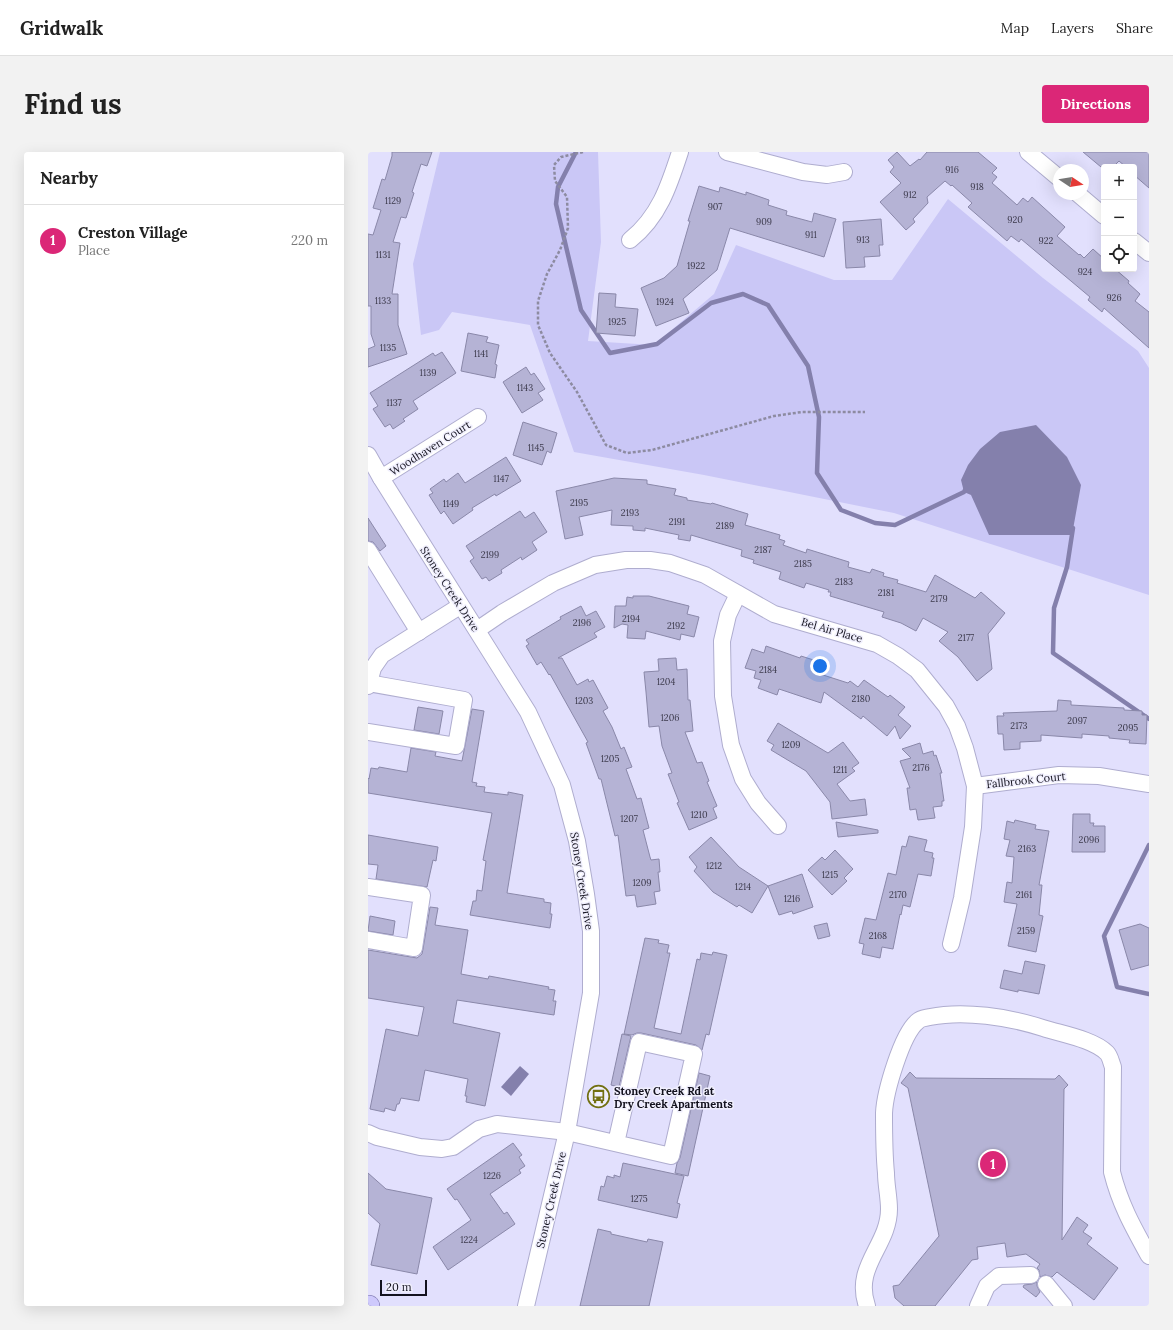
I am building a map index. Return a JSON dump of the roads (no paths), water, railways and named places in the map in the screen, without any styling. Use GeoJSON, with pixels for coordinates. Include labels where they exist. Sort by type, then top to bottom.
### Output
{"type":"FeatureCollection","features":[{"type":"Feature","properties":{"kind":"street"},"geometry":{"type":"LineString","coordinates":[[630,240],[641,232],[656,212],[667,189],[680,152]]}},
{"type":"Feature","properties":{"kind":"street"},"geometry":{"type":"LineString","coordinates":[[727,152],[802,172],[827,175],[844,172]]}},
{"type":"Feature","properties":{"kind":"street"},"geometry":{"type":"LineString","coordinates":[[1028,152],[1053,173]]}},
{"type":"Feature","properties":{"kind":"street"},"geometry":{"type":"LineString","coordinates":[[1085,200],[1101,213]]}},
{"type":"Feature","properties":{"kind":"street"},"geometry":{"type":"LineString","coordinates":[[1137,243],[1149,253]]}},
{"type":"Feature","properties":{"kind":"street","name":"Woodhaven Court"},"geometry":{"type":"LineString","coordinates":[[381,478],[478,417]]}},
{"type":"Feature","properties":{"kind":"street","name":"Stoney Creek Drive"},"geometry":{"type":"LineString","coordinates":[[368,455],[460,606],[477,630],[528,712],[562,785],[577,841],[591,931],[591,993],[567,1132],[526,1306]]}},
{"type":"Feature","properties":{"kind":"street"},"geometry":{"type":"LineString","coordinates":[[368,550],[419,632]]}},
{"type":"Feature","properties":{"kind":"street","name":"Bel Air Place"},"geometry":{"type":"LineString","coordinates":[[477,630],[502,613],[553,583],[595,565],[626,560],[650,560],[670,563],[705,575],[774,614],[877,644],[898,656],[916,670],[946,706],[957,726],[965,748],[975,786],[973,827],[962,898],[951,944]]}},
{"type":"Feature","properties":{"kind":"street"},"geometry":{"type":"LineString","coordinates":[[738,594],[728,615],[722,641],[722,696],[730,745],[743,778],[758,803],[778,826]]}},
{"type":"Feature","properties":{"kind":"street"},"geometry":{"type":"LineString","coordinates":[[368,732],[456,746],[464,700],[368,684],[373,668],[382,655],[460,606]]}},
{"type":"Feature","properties":{"kind":"street","name":"Fallbrook Court"},"geometry":{"type":"LineString","coordinates":[[975,786],[1059,775],[1099,776],[1149,784]]}},
{"type":"Feature","properties":{"kind":"street"},"geometry":{"type":"LineString","coordinates":[[368,886],[422,895],[414,948],[368,940]]}},
{"type":"Feature","properties":{"kind":"street"},"geometry":{"type":"LineString","coordinates":[[866,1306],[863,1284],[867,1268],[884,1233],[889,1210],[885,1172],[884,1110],[892,1073],[909,1030],[919,1020],[942,1014],[981,1016],[1026,1023],[1087,1042],[1100,1048],[1108,1054],[1113,1067],[1112,1172],[1116,1188],[1126,1214],[1149,1256]]}},
{"type":"Feature","properties":{"kind":"street"},"geometry":{"type":"LineString","coordinates":[[368,1133],[377,1137],[420,1147],[442,1149],[453,1147],[478,1129],[497,1124],[567,1132],[671,1156],[694,1054],[639,1042],[616,1143]]}},
{"type":"Feature","properties":{"kind":"street"},"geometry":{"type":"LineString","coordinates":[[978,1306],[987,1286],[999,1276],[1031,1275]]}},
{"type":"Feature","properties":{"kind":"street"},"geometry":{"type":"LineString","coordinates":[[1046,1284],[1064,1306]]}},
{"type":"Feature","properties":{"kind":"waterway"},"geometry":{"type":"LineString","coordinates":[[576,152],[558,187],[556,204],[581,310],[610,353],[657,344],[711,303],[743,294],[768,305],[808,366],[819,417],[817,473],[841,510],[875,523],[895,525],[964,492],[966,488]]}},
{"type":"Feature","properties":{"kind":"waterway"},"geometry":{"type":"LineString","coordinates":[[1073,528],[1067,567],[1054,608],[1053,653],[1149,719]]}},
{"type":"Feature","properties":{"kind":"waterway"},"geometry":{"type":"LineString","coordinates":[[1149,845],[1104,936],[1117,987],[1149,994]]}},
{"type":"Feature","properties":{"kind":"place","name":"Stoney Creek Rd at Dry Creek Apartments"},"geometry":{"type":"Point","coordinates":[598,1097]}},
{"type":"Feature","properties":{"kind":"place","name":"Creston Village"},"geometry":{"type":"Point","coordinates":[993,1164]}}]}
